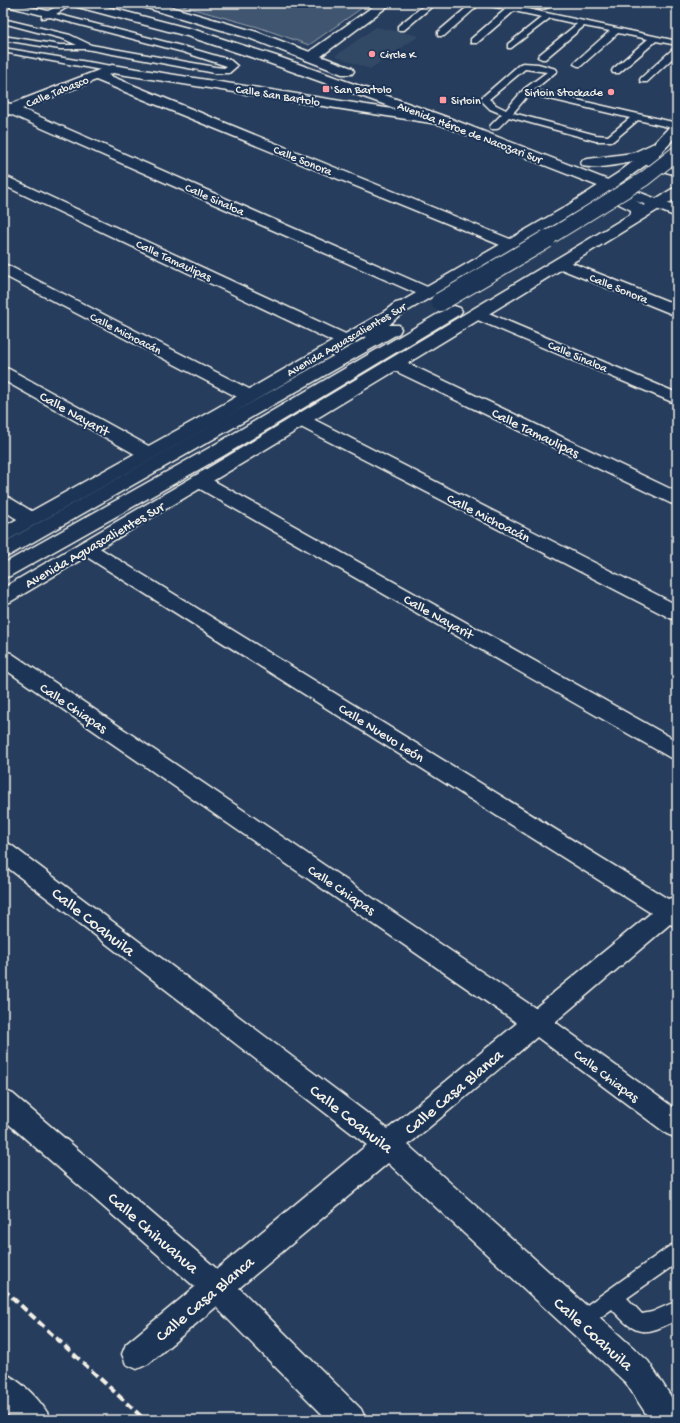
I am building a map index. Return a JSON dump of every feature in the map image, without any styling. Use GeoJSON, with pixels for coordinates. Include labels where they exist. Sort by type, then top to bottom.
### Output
{"type":"FeatureCollection","features":[{"type":"Feature","properties":{"kind":"street","name":"Avenida Héroe de Nacozari Sur"},"geometry":{"type":"LineString","coordinates":[[78,3],[191,33],[272,59],[616,181],[666,194],[677,212]]}},
{"type":"Feature","properties":{"kind":"street"},"geometry":{"type":"LineString","coordinates":[[144,3],[158,5],[253,34],[362,76]]}},
{"type":"Feature","properties":{"kind":"street"},"geometry":{"type":"LineString","coordinates":[[311,56],[386,3]]}},
{"type":"Feature","properties":{"kind":"street","name":"Calle San Bartolo"},"geometry":{"type":"LineString","coordinates":[[112,69],[444,121]]}},
{"type":"Feature","properties":{"kind":"street","name":"Calle Tabasco"},"geometry":{"type":"LineString","coordinates":[[6,109],[112,69]]}},
{"type":"Feature","properties":{"kind":"street","name":"Calle Sonora"},"geometry":{"type":"LineString","coordinates":[[96,75],[510,244]]}},
{"type":"Feature","properties":{"kind":"street","name":"Avenida Héroe de Nacozari Sur"},"geometry":{"type":"LineString","coordinates":[[414,96],[588,163],[616,181]]}},
{"type":"Feature","properties":{"kind":"street","name":"Calle Sinaloa"},"geometry":{"type":"LineString","coordinates":[[6,109],[440,301]]}},
{"type":"Feature","properties":{"kind":"street","name":"Avenida Aguascalientes Sur"},"geometry":{"type":"LineString","coordinates":[[440,301],[510,244],[616,181],[652,154],[677,127]]}},
{"type":"Feature","properties":{"kind":"street"},"geometry":{"type":"LineString","coordinates":[[588,163],[634,157],[651,151],[663,142]]}},
{"type":"Feature","properties":{"kind":"street","name":"Avenida Aguascalientes Sur"},"geometry":{"type":"LineString","coordinates":[[3,572],[216,452],[343,368],[440,301],[576,222],[644,179],[677,153]]}},
{"type":"Feature","properties":{"kind":"street"},"geometry":{"type":"LineString","coordinates":[[652,154],[652,161],[660,166],[677,171]]}},
{"type":"Feature","properties":{"kind":"street","name":"Avenida Aguascalientes Sur"},"geometry":{"type":"LineString","coordinates":[[3,535],[249,396],[400,307],[440,301],[618,212],[677,171]]}},
{"type":"Feature","properties":{"kind":"street","name":"Calle Tamaulipas"},"geometry":{"type":"LineString","coordinates":[[3,179],[344,340]]}},
{"type":"Feature","properties":{"kind":"street","name":"Avenida Aguascalientes Sur"},"geometry":{"type":"LineString","coordinates":[[3,597],[562,264],[639,216],[666,194]]}},
{"type":"Feature","properties":{"kind":"street"},"geometry":{"type":"LineString","coordinates":[[585,200],[598,197],[618,198],[634,204],[638,208],[639,216]]}},
{"type":"Feature","properties":{"kind":"street","name":"Calle Sonora"},"geometry":{"type":"LineString","coordinates":[[562,264],[677,311]]}},
{"type":"Feature","properties":{"kind":"street","name":"Calle Michoacán"},"geometry":{"type":"LineString","coordinates":[[3,269],[249,396]]}},
{"type":"Feature","properties":{"kind":"street"},"geometry":{"type":"LineString","coordinates":[[400,307],[378,326],[349,346],[343,368],[379,366],[403,353],[433,341]]}},
{"type":"Feature","properties":{"kind":"street","name":"Calle Sinaloa"},"geometry":{"type":"LineString","coordinates":[[479,314],[677,399]]}},
{"type":"Feature","properties":{"kind":"street","name":"Calle Tamaulipas"},"geometry":{"type":"LineString","coordinates":[[395,364],[677,499]]}},
{"type":"Feature","properties":{"kind":"street","name":"Avenida Aguascalientes Sur"},"geometry":{"type":"LineString","coordinates":[[3,551],[199,440],[343,368]]}},
{"type":"Feature","properties":{"kind":"street","name":"Calle Nayarit"},"geometry":{"type":"LineString","coordinates":[[3,373],[147,453]]}},
{"type":"Feature","properties":{"kind":"street","name":"Calle Michoacán"},"geometry":{"type":"LineString","coordinates":[[301,420],[677,613]]}},
{"type":"Feature","properties":{"kind":"street","name":"Calle Nayarit"},"geometry":{"type":"LineString","coordinates":[[200,481],[677,751]]}},
{"type":"Feature","properties":{"kind":"street"},"geometry":{"type":"LineString","coordinates":[[3,502],[31,519]]}},
{"type":"Feature","properties":{"kind":"street","name":"Calle Nuevo León"},"geometry":{"type":"LineString","coordinates":[[86,548],[674,911]]}},
{"type":"Feature","properties":{"kind":"street","name":"Calle Chiapas"},"geometry":{"type":"LineString","coordinates":[[3,658],[536,1022],[677,1126]]}},
{"type":"Feature","properties":{"kind":"street","name":"Calle Coahuila"},"geometry":{"type":"LineString","coordinates":[[3,851],[388,1145],[637,1372],[668,1420]]}},
{"type":"Feature","properties":{"kind":"street","name":"Calle Casa Blanca"},"geometry":{"type":"LineString","coordinates":[[137,1354],[536,1022],[674,911]]}},
{"type":"Feature","properties":{"kind":"street","name":"Calle Chihuahua"},"geometry":{"type":"LineString","coordinates":[[3,1102],[217,1287],[350,1420]]}},
{"type":"Feature","properties":{"kind":"street"},"geometry":{"type":"LineString","coordinates":[[3,1388],[35,1420]]}},
{"type":"Feature","properties":{"kind":"lane"},"geometry":{"type":"LineString","coordinates":[[4,38],[60,47],[89,47],[215,70],[226,71],[233,66],[227,62],[186,50],[6,3]]}},
{"type":"Feature","properties":{"kind":"lane"},"geometry":{"type":"LineString","coordinates":[[3,20],[34,3]]}},
{"type":"Feature","properties":{"kind":"lane"},"geometry":{"type":"LineString","coordinates":[[4,38],[70,3]]}},
{"type":"Feature","properties":{"kind":"lane"},"geometry":{"type":"LineString","coordinates":[[401,28],[432,3]]}},
{"type":"Feature","properties":{"kind":"lane"},"geometry":{"type":"LineString","coordinates":[[440,34],[478,3]]}},
{"type":"Feature","properties":{"kind":"lane"},"geometry":{"type":"LineString","coordinates":[[488,3],[540,7],[547,6],[551,3]]}},
{"type":"Feature","properties":{"kind":"lane"},"geometry":{"type":"LineString","coordinates":[[515,6],[548,16],[677,43]]}},
{"type":"Feature","properties":{"kind":"lane"},"geometry":{"type":"LineString","coordinates":[[474,40],[515,6]]}},
{"type":"Feature","properties":{"kind":"lane"},"geometry":{"type":"LineString","coordinates":[[511,46],[548,16]]}},
{"type":"Feature","properties":{"kind":"lane"},"geometry":{"type":"LineString","coordinates":[[3,20],[67,37],[89,47]]}},
{"type":"Feature","properties":{"kind":"lane"},"geometry":{"type":"LineString","coordinates":[[542,57],[583,23]]}},
{"type":"Feature","properties":{"kind":"lane"},"geometry":{"type":"LineString","coordinates":[[578,64],[616,30]]}},
{"type":"Feature","properties":{"kind":"lane"},"geometry":{"type":"LineString","coordinates":[[616,71],[654,38]]}},
{"type":"Feature","properties":{"kind":"lane"},"geometry":{"type":"LineString","coordinates":[[3,50],[112,69]]}},
{"type":"Feature","properties":{"kind":"lane"},"geometry":{"type":"LineString","coordinates":[[644,80],[677,50]]}},
{"type":"Feature","properties":{"kind":"lane"},"geometry":{"type":"LineString","coordinates":[[494,127],[508,114],[520,102],[528,91],[553,71],[538,67],[523,66],[484,99],[493,107],[508,114],[596,138],[610,139],[636,117]]}},
{"type":"Feature","properties":{"kind":"lane"},"geometry":{"type":"LineString","coordinates":[[528,91],[677,127]]}},
{"type":"Feature","properties":{"kind":"lane"},"geometry":{"type":"LineString","coordinates":[[580,1321],[677,1252]]}},
{"type":"Feature","properties":{"kind":"lane"},"geometry":{"type":"LineString","coordinates":[[613,1298],[636,1322],[644,1324],[651,1323],[677,1310]]}},
{"type":"Feature","properties":{"kind":"shaded area"},"geometry":{"type":"Polygon","coordinates":[[[172,3],[369,3],[309,45],[258,27],[172,3]]]}},
{"type":"Feature","properties":{"kind":"shaded area"},"geometry":{"type":"Polygon","coordinates":[[[376,27],[419,36],[370,69],[335,56],[376,27]]]}},
{"type":"Feature","properties":{"kind":"railway"},"geometry":{"type":"LineString","coordinates":[[3,1289],[145,1420]]}},
{"type":"Feature","properties":{"kind":"place","name":"Circle K"},"geometry":{"type":"Point","coordinates":[372,54]}},
{"type":"Feature","properties":{"kind":"place","name":"San Bartolo"},"geometry":{"type":"Point","coordinates":[326,89]}},
{"type":"Feature","properties":{"kind":"place","name":"Sirloin Stockade"},"geometry":{"type":"Point","coordinates":[611,92]}},
{"type":"Feature","properties":{"kind":"place","name":"Sirloin"},"geometry":{"type":"Point","coordinates":[443,100]}}]}
